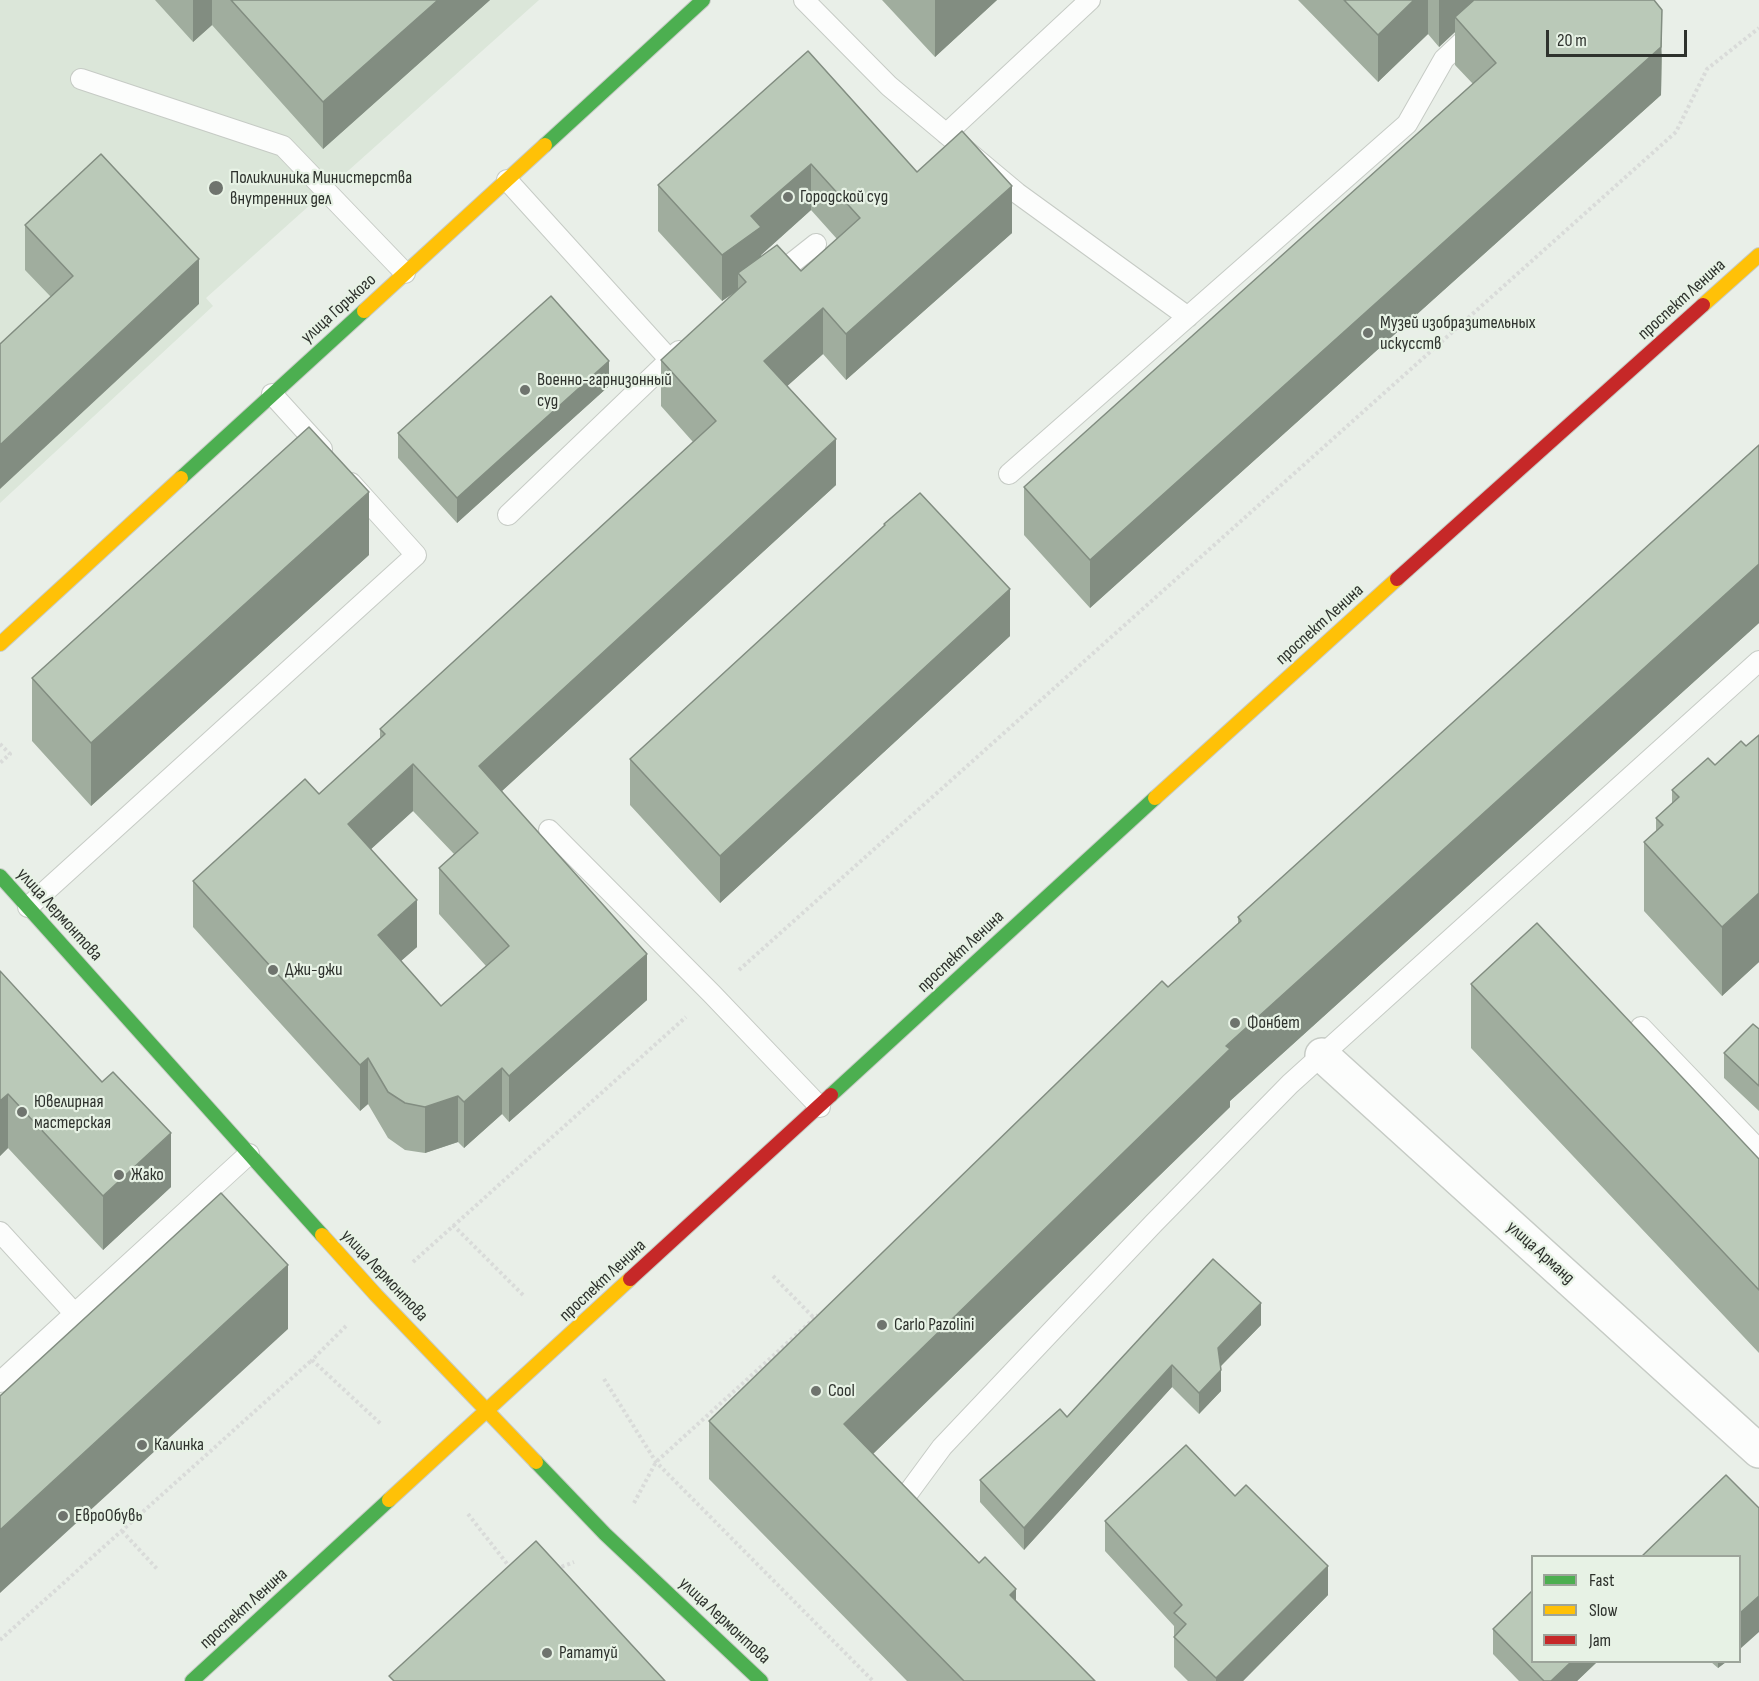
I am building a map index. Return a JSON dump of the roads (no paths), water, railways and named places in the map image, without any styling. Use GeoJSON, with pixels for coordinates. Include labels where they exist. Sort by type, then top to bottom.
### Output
{"type":"FeatureCollection","features":[{"type":"Feature","properties":{"kind":"main road","name":"улица Горького"},"geometry":{"type":"LineString","coordinates":[[0,644],[703,0]]}},
{"type":"Feature","properties":{"kind":"main road","name":"проспект Ленина"},"geometry":{"type":"LineString","coordinates":[[192,1681],[1215,744],[1759,255]]}},
{"type":"Feature","properties":{"kind":"main road","name":"улица Лермонтова"},"geometry":{"type":"LineString","coordinates":[[0,876],[376,1295],[605,1534],[761,1681]]}},
{"type":"Feature","properties":{"kind":"street","name":"улица Арманд"},"geometry":{"type":"LineString","coordinates":[[1322,1055],[1759,1452]]}},
{"type":"Feature","properties":{"kind":"lane"},"geometry":{"type":"LineString","coordinates":[[804,0],[889,86],[1017,194],[1188,317]]}},
{"type":"Feature","properties":{"kind":"lane"},"geometry":{"type":"LineString","coordinates":[[946,134],[1090,0]]}},
{"type":"Feature","properties":{"kind":"lane"},"geometry":{"type":"LineString","coordinates":[[1009,474],[1407,124],[1444,59],[1507,0]]}},
{"type":"Feature","properties":{"kind":"lane"},"geometry":{"type":"LineString","coordinates":[[81,79],[283,146],[405,273]]}},
{"type":"Feature","properties":{"kind":"lane"},"geometry":{"type":"LineString","coordinates":[[507,180],[670,360]]}},
{"type":"Feature","properties":{"kind":"lane"},"geometry":{"type":"LineString","coordinates":[[759,290],[816,244]]}},
{"type":"Feature","properties":{"kind":"lane"},"geometry":{"type":"LineString","coordinates":[[508,515],[694,337]]}},
{"type":"Feature","properties":{"kind":"lane"},"geometry":{"type":"LineString","coordinates":[[28,907],[416,555],[272,394]]}},
{"type":"Feature","properties":{"kind":"lane"},"geometry":{"type":"LineString","coordinates":[[917,1520],[900,1504],[942,1447],[1160,1216],[1290,1084],[1759,661]]}},
{"type":"Feature","properties":{"kind":"lane"},"geometry":{"type":"LineString","coordinates":[[549,830],[712,994],[820,1107]]}},
{"type":"Feature","properties":{"kind":"lane"},"geometry":{"type":"LineString","coordinates":[[1641,1027],[1759,1150]]}},
{"type":"Feature","properties":{"kind":"lane"},"geometry":{"type":"LineString","coordinates":[[0,1382],[249,1154]]}},
{"type":"Feature","properties":{"kind":"lane"},"geometry":{"type":"LineString","coordinates":[[0,1232],[75,1314]]}},
{"type":"Feature","properties":{"kind":"place","name":"Поликлиника Министерства внутренних дел"},"geometry":{"type":"Point","coordinates":[216,188]}},
{"type":"Feature","properties":{"kind":"place","name":"Городской суд"},"geometry":{"type":"Point","coordinates":[788,197]}},
{"type":"Feature","properties":{"kind":"place","name":"Музей изобразительных искусств"},"geometry":{"type":"Point","coordinates":[1368,333]}},
{"type":"Feature","properties":{"kind":"place","name":"Военно-гарнизонный суд"},"geometry":{"type":"Point","coordinates":[525,390]}},
{"type":"Feature","properties":{"kind":"place","name":"Джи-джи"},"geometry":{"type":"Point","coordinates":[273,970]}},
{"type":"Feature","properties":{"kind":"place","name":"Фонбет"},"geometry":{"type":"Point","coordinates":[1235,1023]}},
{"type":"Feature","properties":{"kind":"place","name":"Ювелирная мастерская"},"geometry":{"type":"Point","coordinates":[22,1112]}},
{"type":"Feature","properties":{"kind":"place","name":"Жако"},"geometry":{"type":"Point","coordinates":[119,1175]}},
{"type":"Feature","properties":{"kind":"place","name":"Carlo Pazolini"},"geometry":{"type":"Point","coordinates":[882,1325]}},
{"type":"Feature","properties":{"kind":"place","name":"Cool"},"geometry":{"type":"Point","coordinates":[816,1391]}},
{"type":"Feature","properties":{"kind":"place","name":"Калинка"},"geometry":{"type":"Point","coordinates":[142,1445]}},
{"type":"Feature","properties":{"kind":"place","name":"ЕвроОбувь"},"geometry":{"type":"Point","coordinates":[63,1516]}},
{"type":"Feature","properties":{"kind":"place","name":"Рататуй"},"geometry":{"type":"Point","coordinates":[547,1653]}}]}
